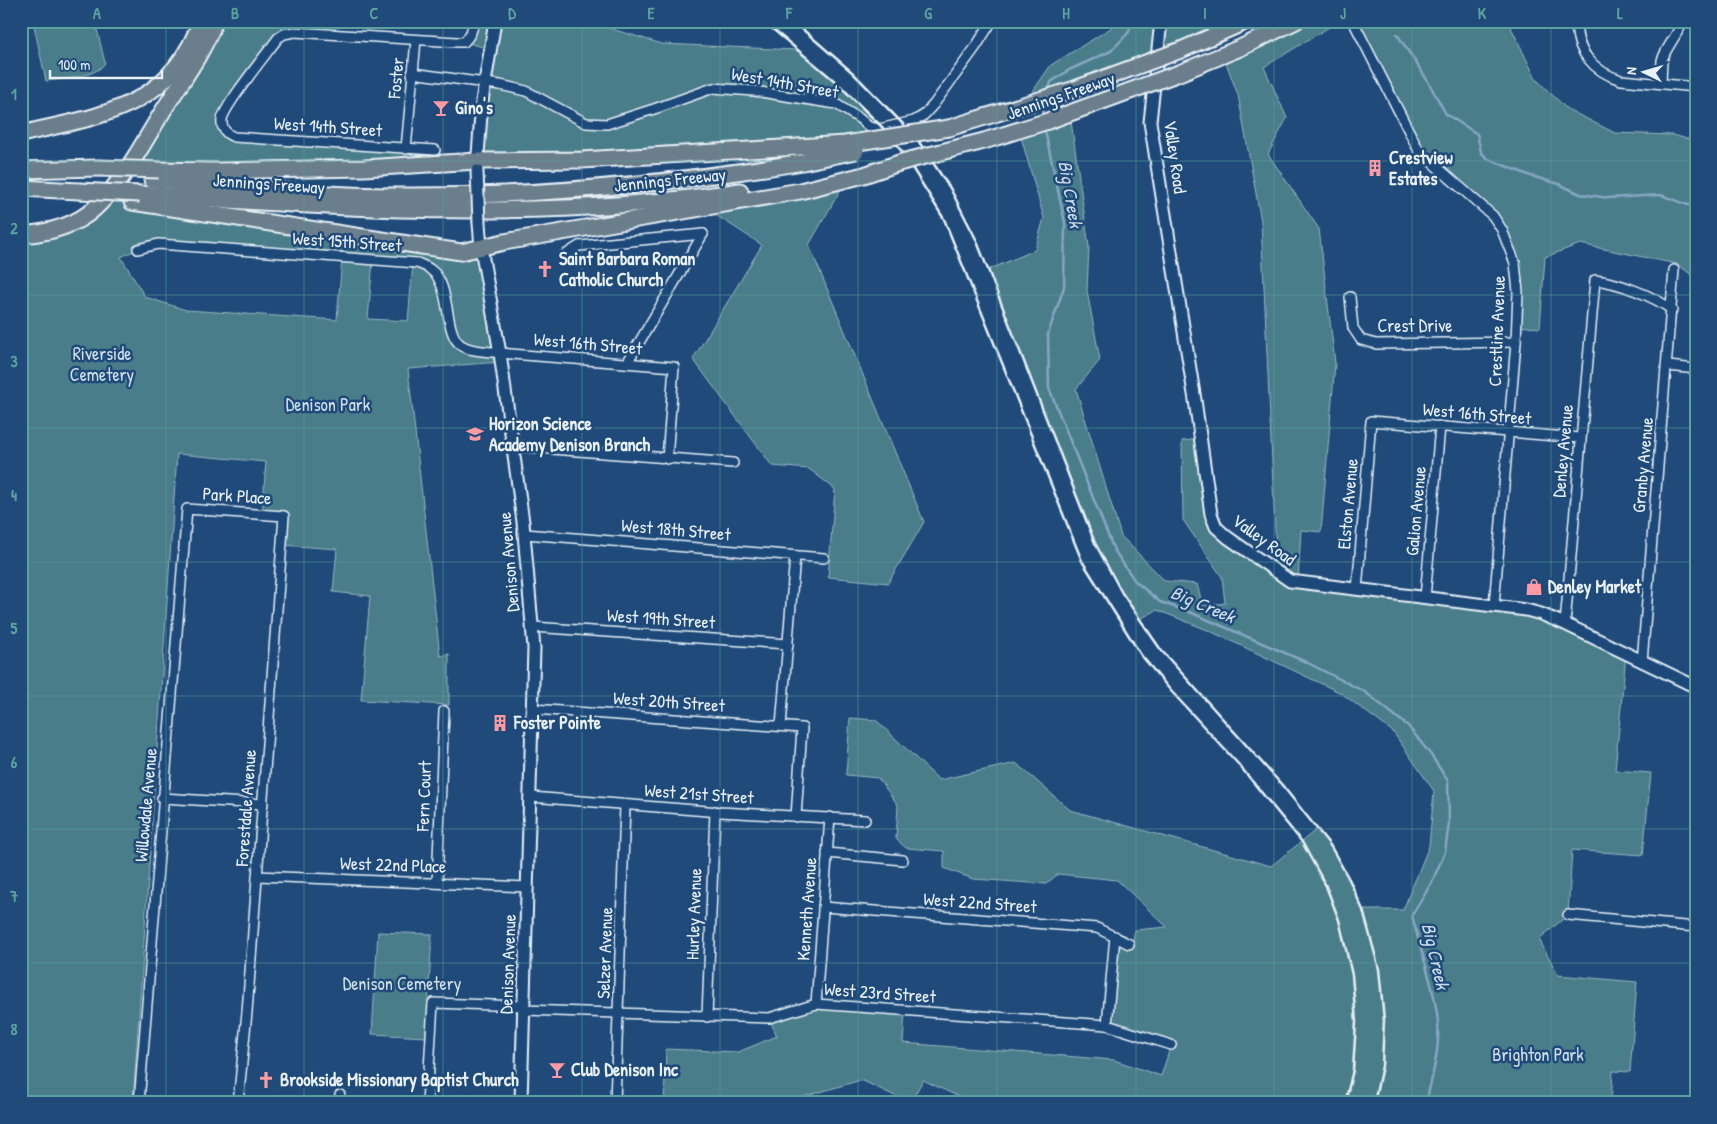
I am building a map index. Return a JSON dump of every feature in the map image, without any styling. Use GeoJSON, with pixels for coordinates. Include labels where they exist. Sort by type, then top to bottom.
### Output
{"type":"FeatureCollection","features":[{"type":"Feature","properties":{"kind":"highway"},"geometry":{"type":"LineString","coordinates":[[21,134],[114,111],[138,101],[160,85],[173,71],[186,52],[201,21]]}},
{"type":"Feature","properties":{"kind":"highway"},"geometry":{"type":"LineString","coordinates":[[21,235],[35,234],[64,226],[95,208],[116,184],[131,162],[205,44],[214,21]]}},
{"type":"Feature","properties":{"kind":"highway","name":"Jennings Freeway"},"geometry":{"type":"LineString","coordinates":[[156,175],[352,195],[501,195],[648,184],[730,174],[803,162],[888,144],[1022,107],[1091,84],[1181,50],[1247,21]]}},
{"type":"Feature","properties":{"kind":"highway","name":"Jennings Freeway"},"geometry":{"type":"LineString","coordinates":[[136,198],[324,207],[469,211],[628,205],[799,186],[864,175],[902,162],[984,141],[1048,121],[1179,73],[1240,48],[1296,21]]}},
{"type":"Feature","properties":{"kind":"highway"},"geometry":{"type":"LineString","coordinates":[[21,170],[95,171],[156,175],[215,171],[477,166],[845,144],[950,128]]}},
{"type":"Feature","properties":{"kind":"highway"},"geometry":{"type":"LineString","coordinates":[[21,188],[79,191],[136,198],[461,252],[504,242],[799,186]]}},
{"type":"Feature","properties":{"kind":"main road","name":"Denison Avenue"},"geometry":{"type":"LineString","coordinates":[[495,21],[484,83],[478,137],[479,223],[481,248],[500,353],[525,534],[535,660],[521,1103]]}},
{"type":"Feature","properties":{"kind":"main road","name":"Valley Road"},"geometry":{"type":"LineString","coordinates":[[1161,21],[1150,122],[1195,400],[1211,514],[1216,527],[1227,538],[1290,581],[1526,610],[1565,624],[1696,687]]}},
{"type":"Feature","properties":{"kind":"street"},"geometry":{"type":"LineString","coordinates":[[416,40],[464,42],[472,31],[473,21]]}},
{"type":"Feature","properties":{"kind":"street","name":"West 14th Street"},"geometry":{"type":"LineString","coordinates":[[412,73],[526,91],[586,123],[607,124],[713,88],[754,91],[836,104],[869,127],[879,129],[914,121],[924,115],[970,56],[992,21]]}},
{"type":"Feature","properties":{"kind":"street","name":"Crestline Avenue"},"geometry":{"type":"LineString","coordinates":[[1353,21],[1419,151],[1493,216],[1502,230],[1515,263],[1518,292],[1516,342],[1494,606]]}},
{"type":"Feature","properties":{"kind":"street"},"geometry":{"type":"LineString","coordinates":[[1577,21],[1576,30],[1579,45],[1587,58],[1599,71],[1621,80],[1696,87]]}},
{"type":"Feature","properties":{"kind":"street"},"geometry":{"type":"LineString","coordinates":[[1661,83],[1662,60],[1684,21]]}},
{"type":"Feature","properties":{"kind":"street","name":"West 14th Street"},"geometry":{"type":"LineString","coordinates":[[416,40],[294,32],[284,34],[278,38],[224,112],[222,128],[234,137],[435,150]]}},
{"type":"Feature","properties":{"kind":"street","name":"Foster"},"geometry":{"type":"LineString","coordinates":[[406,149],[416,40]]}},
{"type":"Feature","properties":{"kind":"street"},"geometry":{"type":"LineString","coordinates":[[565,254],[579,246],[703,234],[627,363]]}},
{"type":"Feature","properties":{"kind":"street","name":"West 15th Street"},"geometry":{"type":"LineString","coordinates":[[138,249],[158,244],[417,263],[431,269],[438,277],[443,289],[455,337],[460,344],[472,349],[500,353]]}},
{"type":"Feature","properties":{"kind":"street","name":"Granby Avenue"},"geometry":{"type":"LineString","coordinates":[[1642,662],[1668,366],[1674,270]]}},
{"type":"Feature","properties":{"kind":"street","name":"Denley Avenue"},"geometry":{"type":"LineString","coordinates":[[1565,624],[1595,280],[1616,284],[1663,303],[1672,310]]}},
{"type":"Feature","properties":{"kind":"street","name":"Crest Drive"},"geometry":{"type":"LineString","coordinates":[[1350,296],[1353,328],[1361,340],[1376,344],[1516,342]]}},
{"type":"Feature","properties":{"kind":"street","name":"West 16th Street"},"geometry":{"type":"LineString","coordinates":[[500,353],[674,367],[668,459]]}},
{"type":"Feature","properties":{"kind":"street"},"geometry":{"type":"LineString","coordinates":[[1668,366],[1696,369]]}},
{"type":"Feature","properties":{"kind":"street","name":"Elston Avenue"},"geometry":{"type":"LineString","coordinates":[[1356,590],[1371,421]]}},
{"type":"Feature","properties":{"kind":"street","name":"West 16th Street"},"geometry":{"type":"LineString","coordinates":[[1371,421],[1580,438]]}},
{"type":"Feature","properties":{"kind":"street","name":"Galion Avenue"},"geometry":{"type":"LineString","coordinates":[[1425,598],[1440,426]]}},
{"type":"Feature","properties":{"kind":"street"},"geometry":{"type":"LineString","coordinates":[[513,446],[733,463]]}},
{"type":"Feature","properties":{"kind":"street","name":"Park Place"},"geometry":{"type":"LineString","coordinates":[[186,509],[284,516]]}},
{"type":"Feature","properties":{"kind":"street","name":"Willowdale Avenue"},"geometry":{"type":"LineString","coordinates":[[139,1103],[186,509]]}},
{"type":"Feature","properties":{"kind":"street","name":"Forestdale Avenue"},"geometry":{"type":"LineString","coordinates":[[238,1103],[263,804],[284,516]]}},
{"type":"Feature","properties":{"kind":"street","name":"West 18th Street"},"geometry":{"type":"LineString","coordinates":[[525,534],[824,558]]}},
{"type":"Feature","properties":{"kind":"street"},"geometry":{"type":"LineString","coordinates":[[781,726],[795,556]]}},
{"type":"Feature","properties":{"kind":"street","name":"West 19th Street"},"geometry":{"type":"LineString","coordinates":[[532,627],[788,644]]}},
{"type":"Feature","properties":{"kind":"street","name":"West 20th Street"},"geometry":{"type":"LineString","coordinates":[[533,709],[802,728],[796,817]]}},
{"type":"Feature","properties":{"kind":"street","name":"Fern Court"},"geometry":{"type":"LineString","coordinates":[[437,883],[444,710]]}},
{"type":"Feature","properties":{"kind":"street","name":"West 21st Street"},"geometry":{"type":"LineString","coordinates":[[531,797],[796,817],[865,820]]}},
{"type":"Feature","properties":{"kind":"street"},"geometry":{"type":"LineString","coordinates":[[162,798],[263,804]]}},
{"type":"Feature","properties":{"kind":"street","name":"Selzer Avenue"},"geometry":{"type":"LineString","coordinates":[[615,1103],[625,805]]}},
{"type":"Feature","properties":{"kind":"street","name":"Hurley Avenue"},"geometry":{"type":"LineString","coordinates":[[707,1017],[714,811]]}},
{"type":"Feature","properties":{"kind":"street","name":"Kenneth Avenue"},"geometry":{"type":"LineString","coordinates":[[816,1004],[830,817]]}},
{"type":"Feature","properties":{"kind":"street"},"geometry":{"type":"LineString","coordinates":[[827,854],[903,860]]}},
{"type":"Feature","properties":{"kind":"street","name":"West 22nd Place"},"geometry":{"type":"LineString","coordinates":[[257,876],[528,887]]}},
{"type":"Feature","properties":{"kind":"street","name":"West 22nd Street"},"geometry":{"type":"LineString","coordinates":[[823,907],[1097,928],[1129,944]]}},
{"type":"Feature","properties":{"kind":"street"},"geometry":{"type":"LineString","coordinates":[[1568,915],[1696,927]]}},
{"type":"Feature","properties":{"kind":"street"},"geometry":{"type":"LineString","coordinates":[[1107,1025],[1115,936]]}},
{"type":"Feature","properties":{"kind":"street","name":"West 23rd Street"},"geometry":{"type":"LineString","coordinates":[[427,1103],[433,1003],[707,1017],[769,1018],[816,1004],[1107,1025],[1172,1045]]}},
{"type":"Feature","properties":{"kind":"green space"},"geometry":{"type":"Polygon","coordinates":[[[33,21],[95,21],[105,63],[94,72],[86,75],[46,81],[33,21]]]}},
{"type":"Feature","properties":{"kind":"green space"},"geometry":{"type":"Polygon","coordinates":[[[215,21],[291,21],[224,112],[229,135],[435,150],[436,165],[127,168],[215,21]]]}},
{"type":"Feature","properties":{"kind":"green space"},"geometry":{"type":"Polygon","coordinates":[[[473,21],[585,21],[662,44],[797,50],[836,82],[893,136],[477,161],[490,49],[464,42],[473,21]]]}},
{"type":"Feature","properties":{"kind":"green space"},"geometry":{"type":"Polygon","coordinates":[[[1112,21],[1247,21],[1022,107],[1051,65],[1111,28],[1112,21]]]}},
{"type":"Feature","properties":{"kind":"green space","name":"Brighton Park"},"geometry":{"type":"Polygon","coordinates":[[[1296,21],[1339,21],[1264,67],[1287,118],[1268,154],[1319,229],[1335,363],[1321,532],[1301,530],[1298,582],[1526,610],[1626,654],[1615,770],[1651,773],[1643,855],[1572,850],[1568,915],[1539,939],[1558,975],[1637,982],[1630,1072],[1613,1071],[1611,1103],[972,1103],[923,1080],[910,1103],[861,1080],[783,1103],[664,1103],[666,1049],[738,1052],[777,1036],[769,1018],[816,1004],[905,1010],[903,1043],[1114,1060],[1161,1076],[1171,1045],[1107,1025],[1115,936],[1132,945],[1135,930],[1167,927],[1117,880],[1058,874],[1046,884],[973,879],[944,868],[944,851],[906,848],[896,839],[898,805],[878,778],[846,775],[850,718],[876,720],[939,780],[1016,763],[1070,810],[1271,866],[1317,829],[1343,868],[1363,910],[1403,910],[1429,846],[1434,791],[1393,732],[1341,693],[1210,631],[1157,610],[1140,619],[1122,593],[1095,543],[988,270],[1035,250],[1044,218],[1019,130],[1070,114],[1089,247],[1087,291],[1100,360],[1076,389],[1121,536],[1165,581],[1197,584],[1203,606],[1225,603],[1222,577],[1183,520],[1182,441],[1201,439],[1216,527],[1277,573],[1261,221],[1238,95],[1223,55],[1296,21]]]}},
{"type":"Feature","properties":{"kind":"green space"},"geometry":{"type":"Polygon","coordinates":[[[1353,21],[1508,21],[1536,79],[1567,109],[1615,133],[1672,135],[1696,141],[1696,278],[1677,264],[1580,244],[1545,257],[1540,328],[1517,326],[1518,292],[1502,230],[1419,151],[1353,21]]]}},
{"type":"Feature","properties":{"kind":"green space"},"geometry":{"type":"Polygon","coordinates":[[[846,180],[809,245],[924,522],[888,583],[828,577],[835,489],[809,469],[772,466],[693,359],[762,245],[705,208],[846,180]]]}},
{"type":"Feature","properties":{"kind":"green space"},"geometry":{"type":"Polygon","coordinates":[[[110,198],[481,248],[501,362],[408,369],[440,656],[449,654],[449,705],[361,700],[370,596],[333,592],[337,549],[282,545],[284,517],[262,515],[266,462],[177,454],[133,1103],[21,1103],[21,235],[35,234],[110,198]],[[158,244],[138,249],[121,257],[145,297],[186,310],[337,320],[342,258],[158,244]],[[373,260],[368,319],[408,321],[413,263],[373,260]]]}},
{"type":"Feature","properties":{"kind":"green space","name":"Denison Cemetery"},"geometry":{"type":"Polygon","coordinates":[[[378,932],[432,934],[426,1037],[372,1034],[378,932]]]}},
{"type":"Feature","properties":{"kind":"waterway","name":"Big Creek"},"geometry":{"type":"LineString","coordinates":[[1048,92],[1051,82],[1069,70],[1111,51],[1129,32],[1131,21]]}},
{"type":"Feature","properties":{"kind":"waterway"},"geometry":{"type":"LineString","coordinates":[[1397,34],[1426,78],[1446,114],[1477,134],[1481,152],[1488,159],[1531,176],[1559,184],[1580,194],[1609,198],[1661,195],[1696,208]]}},
{"type":"Feature","properties":{"kind":"waterway","name":"Big Creek"},"geometry":{"type":"LineString","coordinates":[[1042,116],[1044,105]]}},
{"type":"Feature","properties":{"kind":"waterway","name":"Big Creek"},"geometry":{"type":"LineString","coordinates":[[1044,126],[1065,223],[1064,287],[1048,334],[1049,388],[1114,550],[1135,581],[1160,602],[1192,613],[1306,662],[1365,692],[1408,726],[1431,755],[1448,781],[1449,823],[1445,852],[1432,882],[1412,915],[1431,982],[1438,1023],[1437,1053],[1426,1103]]}},
{"type":"Feature","properties":{"kind":"railway"},"geometry":{"type":"LineString","coordinates":[[763,21],[836,82],[883,128],[903,153],[944,219],[1082,561],[1141,655],[1171,691],[1239,765],[1302,842],[1326,886],[1339,920],[1352,975],[1356,1022],[1353,1070],[1345,1103]]}},
{"type":"Feature","properties":{"kind":"railway"},"geometry":{"type":"LineString","coordinates":[[793,21],[853,73],[903,124],[919,142],[950,188],[976,239],[1095,543],[1122,593],[1161,650],[1282,785],[1330,845],[1349,879],[1363,910],[1379,969],[1384,1020],[1382,1066],[1374,1103]]}},
{"type":"Feature","properties":{"kind":"place","name":"Gino's"},"geometry":{"type":"Point","coordinates":[441,108]}},
{"type":"Feature","properties":{"kind":"place","name":"Crestview Estates"},"geometry":{"type":"Point","coordinates":[1375,168]}},
{"type":"Feature","properties":{"kind":"place","name":"Saint Barbara Roman Catholic Church"},"geometry":{"type":"Point","coordinates":[545,269]}},
{"type":"Feature","properties":{"kind":"place","name":"Horizon Science Academy Denison Branch"},"geometry":{"type":"Point","coordinates":[475,434]}},
{"type":"Feature","properties":{"kind":"place","name":"Denley Market"},"geometry":{"type":"Point","coordinates":[1534,587]}},
{"type":"Feature","properties":{"kind":"place","name":"Foster Pointe"},"geometry":{"type":"Point","coordinates":[500,723]}},
{"type":"Feature","properties":{"kind":"place","name":"Club Denison Inc"},"geometry":{"type":"Point","coordinates":[557,1070]}},
{"type":"Feature","properties":{"kind":"place","name":"Brookside Missionary Baptist Church"},"geometry":{"type":"Point","coordinates":[266,1080]}},
{"type":"Feature","properties":{"kind":"park label","name":"Riverside Cemetery"},"geometry":{"type":"Point","coordinates":[102,364]}},
{"type":"Feature","properties":{"kind":"park label","name":"Denison Park"},"geometry":{"type":"Point","coordinates":[328,405]}}]}
